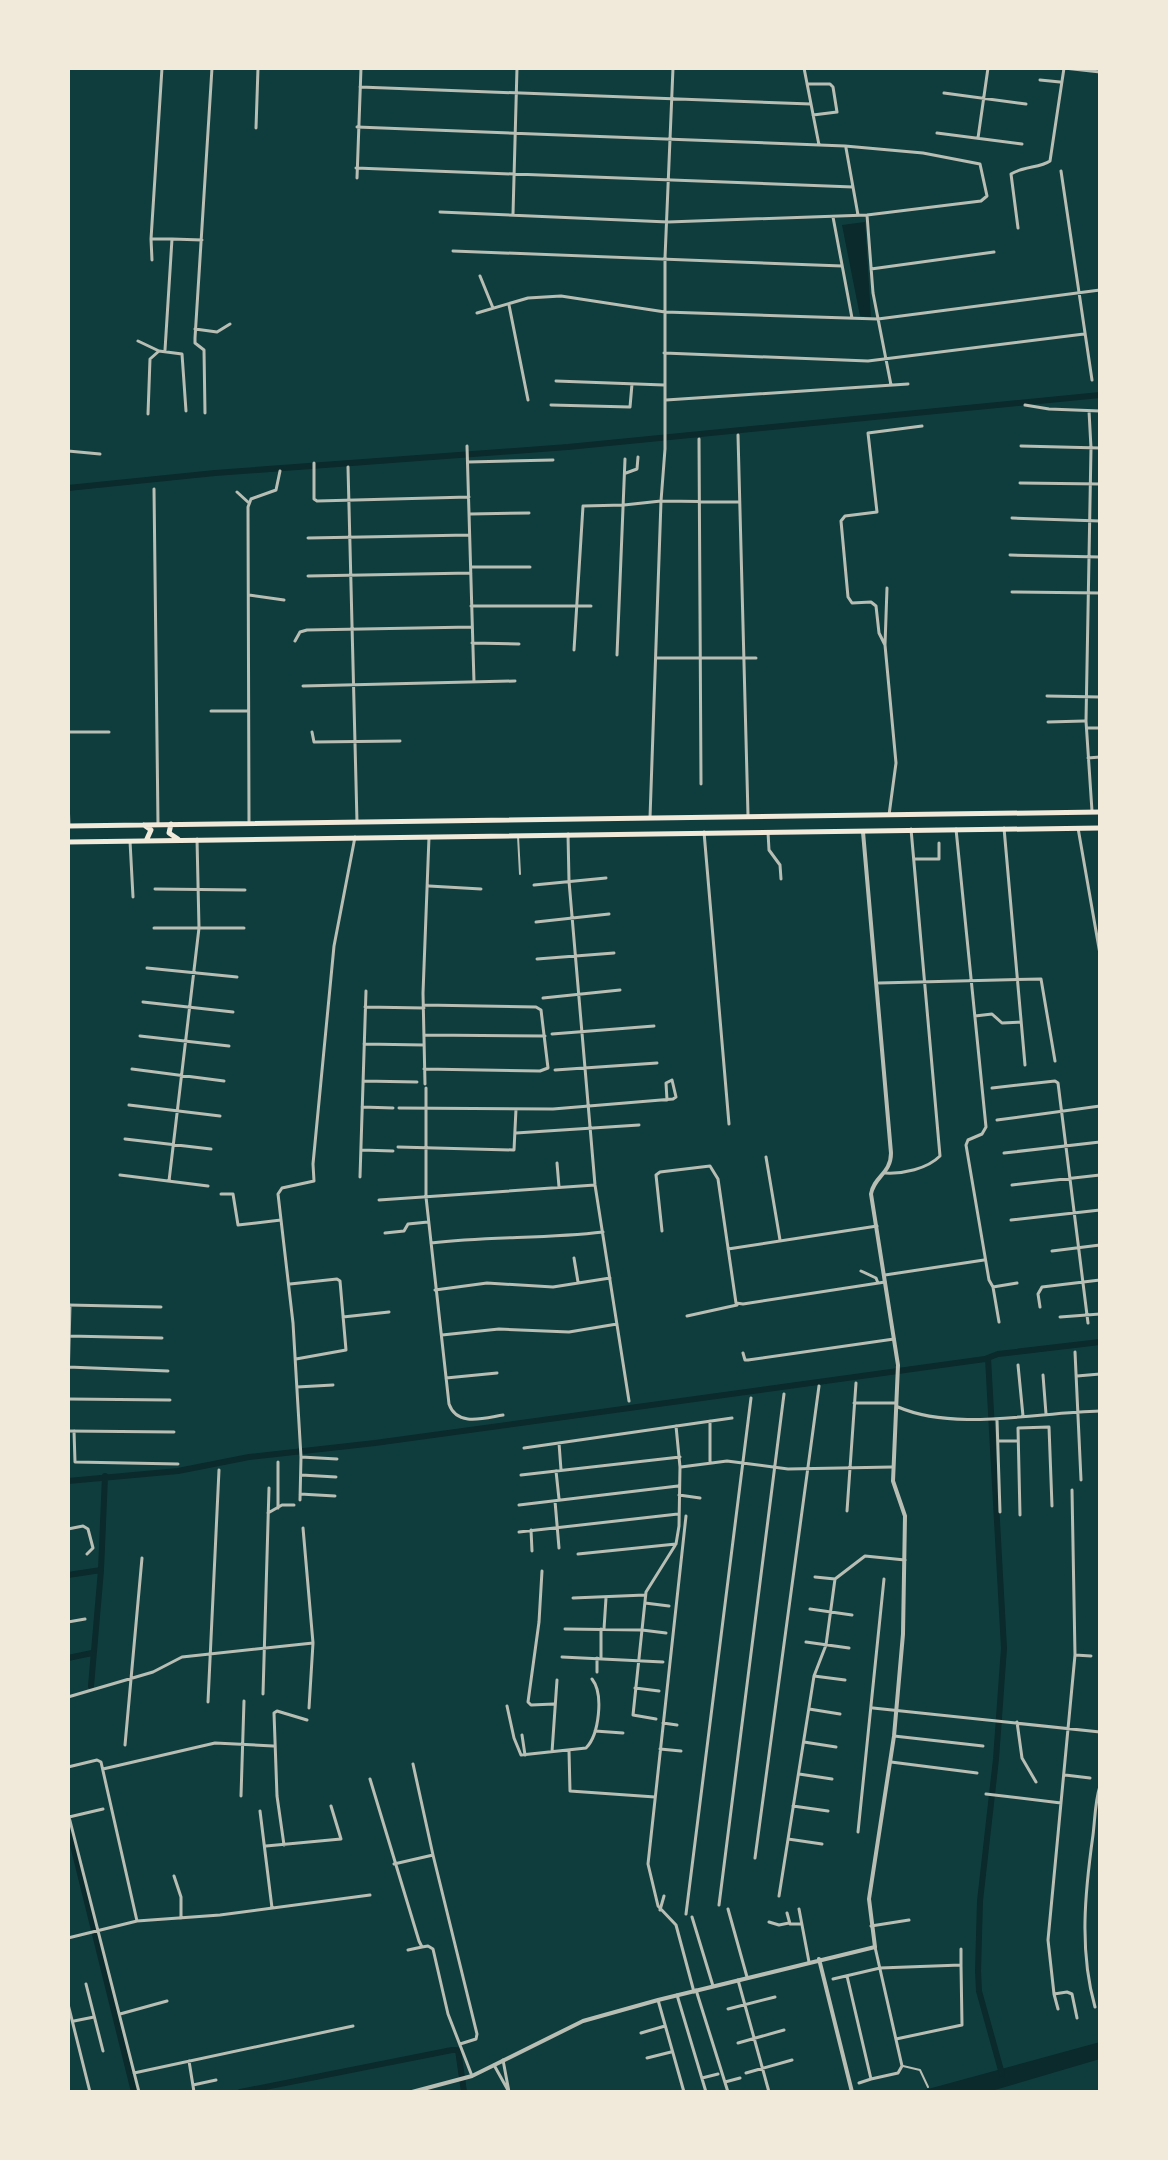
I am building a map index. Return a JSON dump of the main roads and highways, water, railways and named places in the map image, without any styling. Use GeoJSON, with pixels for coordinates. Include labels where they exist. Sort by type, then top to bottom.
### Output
{"type":"FeatureCollection","features":[{"type":"Feature","properties":{"kind":"main road"},"geometry":{"type":"LineString","coordinates":[[68,826],[1100,812]]}},
{"type":"Feature","properties":{"kind":"main road"},"geometry":{"type":"LineString","coordinates":[[643,833],[646,818]]}},
{"type":"Feature","properties":{"kind":"main road"},"geometry":{"type":"LineString","coordinates":[[143,824],[151,830],[146,841]]}},
{"type":"Feature","properties":{"kind":"main road"},"geometry":{"type":"LineString","coordinates":[[171,824],[169,833],[179,840]]}},
{"type":"Feature","properties":{"kind":"main road"},"geometry":{"type":"LineString","coordinates":[[68,842],[1100,828]]}},
{"type":"Feature","properties":{"kind":"water"},"geometry":{"type":"Polygon","coordinates":[[[865,222],[871,317],[860,316],[842,225],[865,222]]]}},
{"type":"Feature","properties":{"kind":"water"},"geometry":{"type":"Polygon","coordinates":[[[1100,2042],[1100,2059],[988,2092],[917,2092],[1100,2042]]]}},
{"type":"Feature","properties":{"kind":"waterway"},"geometry":{"type":"LineString","coordinates":[[68,488],[215,473],[568,447],[1100,395]]}},
{"type":"Feature","properties":{"kind":"waterway"},"geometry":{"type":"LineString","coordinates":[[68,1481],[178,1471],[249,1457],[375,1443],[1100,1342]]}},
{"type":"Feature","properties":{"kind":"waterway"},"geometry":{"type":"LineString","coordinates":[[988,1358],[1004,1648],[996,1759],[980,1901],[978,1971],[979,1991],[1002,2074]]}},
{"type":"Feature","properties":{"kind":"waterway"},"geometry":{"type":"LineString","coordinates":[[91,1686],[105,1476]]}},
{"type":"Feature","properties":{"kind":"waterway"},"geometry":{"type":"LineString","coordinates":[[68,1575],[101,1570]]}},
{"type":"Feature","properties":{"kind":"waterway"},"geometry":{"type":"LineString","coordinates":[[68,1658],[92,1653]]}},
{"type":"Feature","properties":{"kind":"waterway"},"geometry":{"type":"LineString","coordinates":[[68,1825],[134,2092]]}},
{"type":"Feature","properties":{"kind":"waterway"},"geometry":{"type":"LineString","coordinates":[[240,2092],[452,2050],[458,2050],[464,2092]]}}]}
